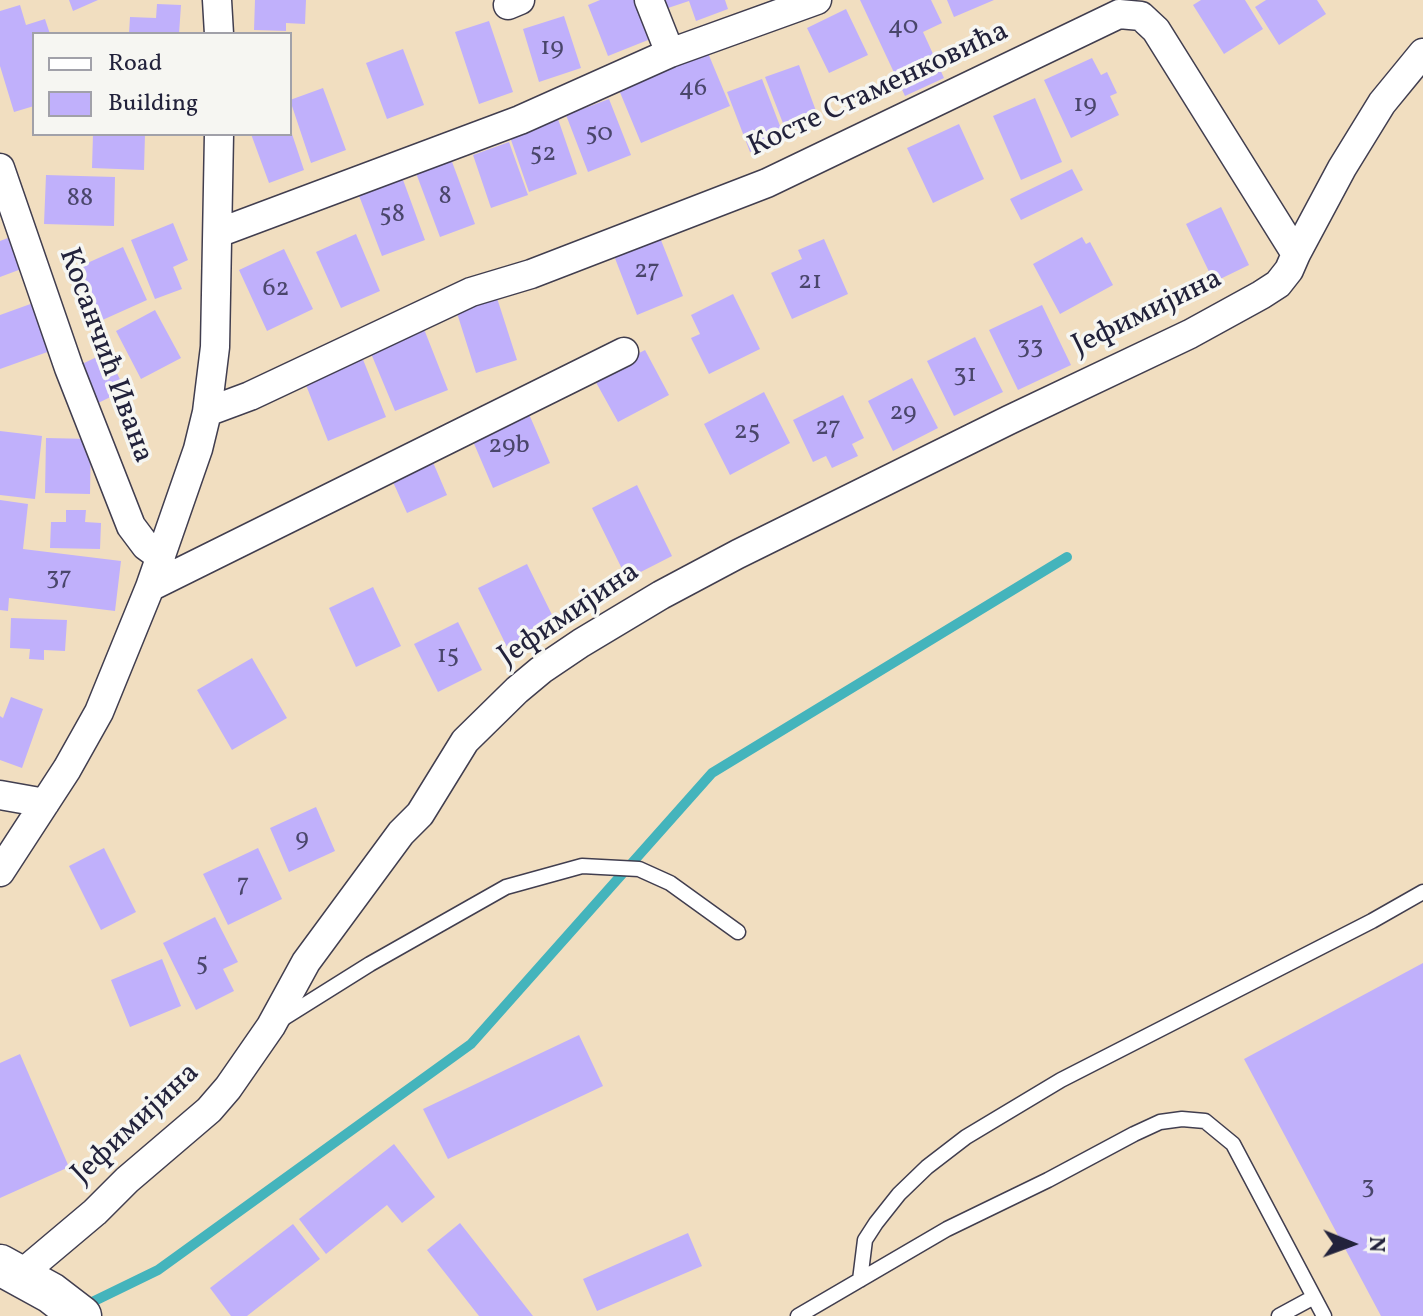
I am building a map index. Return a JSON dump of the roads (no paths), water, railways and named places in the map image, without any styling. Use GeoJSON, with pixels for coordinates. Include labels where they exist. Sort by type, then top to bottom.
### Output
{"type":"FeatureCollection","features":[{"type":"Feature","properties":{"kind":"street"},"geometry":{"type":"LineString","coordinates":[[217,0],[219,32]]}},
{"type":"Feature","properties":{"kind":"street"},"geometry":{"type":"LineString","coordinates":[[649,0],[670,53]]}},
{"type":"Feature","properties":{"kind":"street"},"geometry":{"type":"LineString","coordinates":[[218,233],[520,120],[670,53],[817,0]]}},
{"type":"Feature","properties":{"kind":"street","name":"Косте Стаменковића"},"geometry":{"type":"LineString","coordinates":[[207,412],[250,396],[471,292],[531,274],[767,183],[1119,14],[1141,8],[1296,254]]}},
{"type":"Feature","properties":{"kind":"street"},"geometry":{"type":"LineString","coordinates":[[1296,254],[1342,168],[1382,103],[1423,53]]}},
{"type":"Feature","properties":{"kind":"street"},"geometry":{"type":"LineString","coordinates":[[0,872],[86,738],[99,712],[150,587],[198,449],[207,412],[215,347],[219,136]]}},
{"type":"Feature","properties":{"kind":"street","name":"Косанчић Ивана"},"geometry":{"type":"LineString","coordinates":[[0,168],[69,368],[131,526],[146,546],[161,557]]}},
{"type":"Feature","properties":{"kind":"street","name":"Јефимијина"},"geometry":{"type":"LineString","coordinates":[[38,1288],[95,1212],[127,1180],[209,1110],[271,1026],[306,962],[401,833],[420,814],[465,741],[541,670],[627,615],[726,560],[1235,310],[1278,284],[1296,254]]}},
{"type":"Feature","properties":{"kind":"street"},"geometry":{"type":"LineString","coordinates":[[150,587],[624,352]]}},
{"type":"Feature","properties":{"kind":"street"},"geometry":{"type":"LineString","coordinates":[[0,795],[45,803]]}},
{"type":"Feature","properties":{"kind":"lane"},"geometry":{"type":"LineString","coordinates":[[271,1026],[370,964],[506,887],[582,866],[639,869],[670,883],[738,932]]}},
{"type":"Feature","properties":{"kind":"lane"},"geometry":{"type":"LineString","coordinates":[[860,1280],[865,1240],[876,1223],[899,1194],[927,1167],[966,1137],[1061,1080],[1423,892]]}},
{"type":"Feature","properties":{"kind":"lane"},"geometry":{"type":"LineString","coordinates":[[798,1316],[947,1229],[1134,1134],[1160,1122],[1182,1119],[1205,1121],[1233,1144],[1324,1316]]}},
{"type":"Feature","properties":{"kind":"lane"},"geometry":{"type":"LineString","coordinates":[[1279,1316],[1314,1297]]}},
{"type":"Feature","properties":{"kind":"waterway"},"geometry":{"type":"LineString","coordinates":[[84,1306],[158,1270],[471,1044],[712,773],[1067,557]]}}]}
